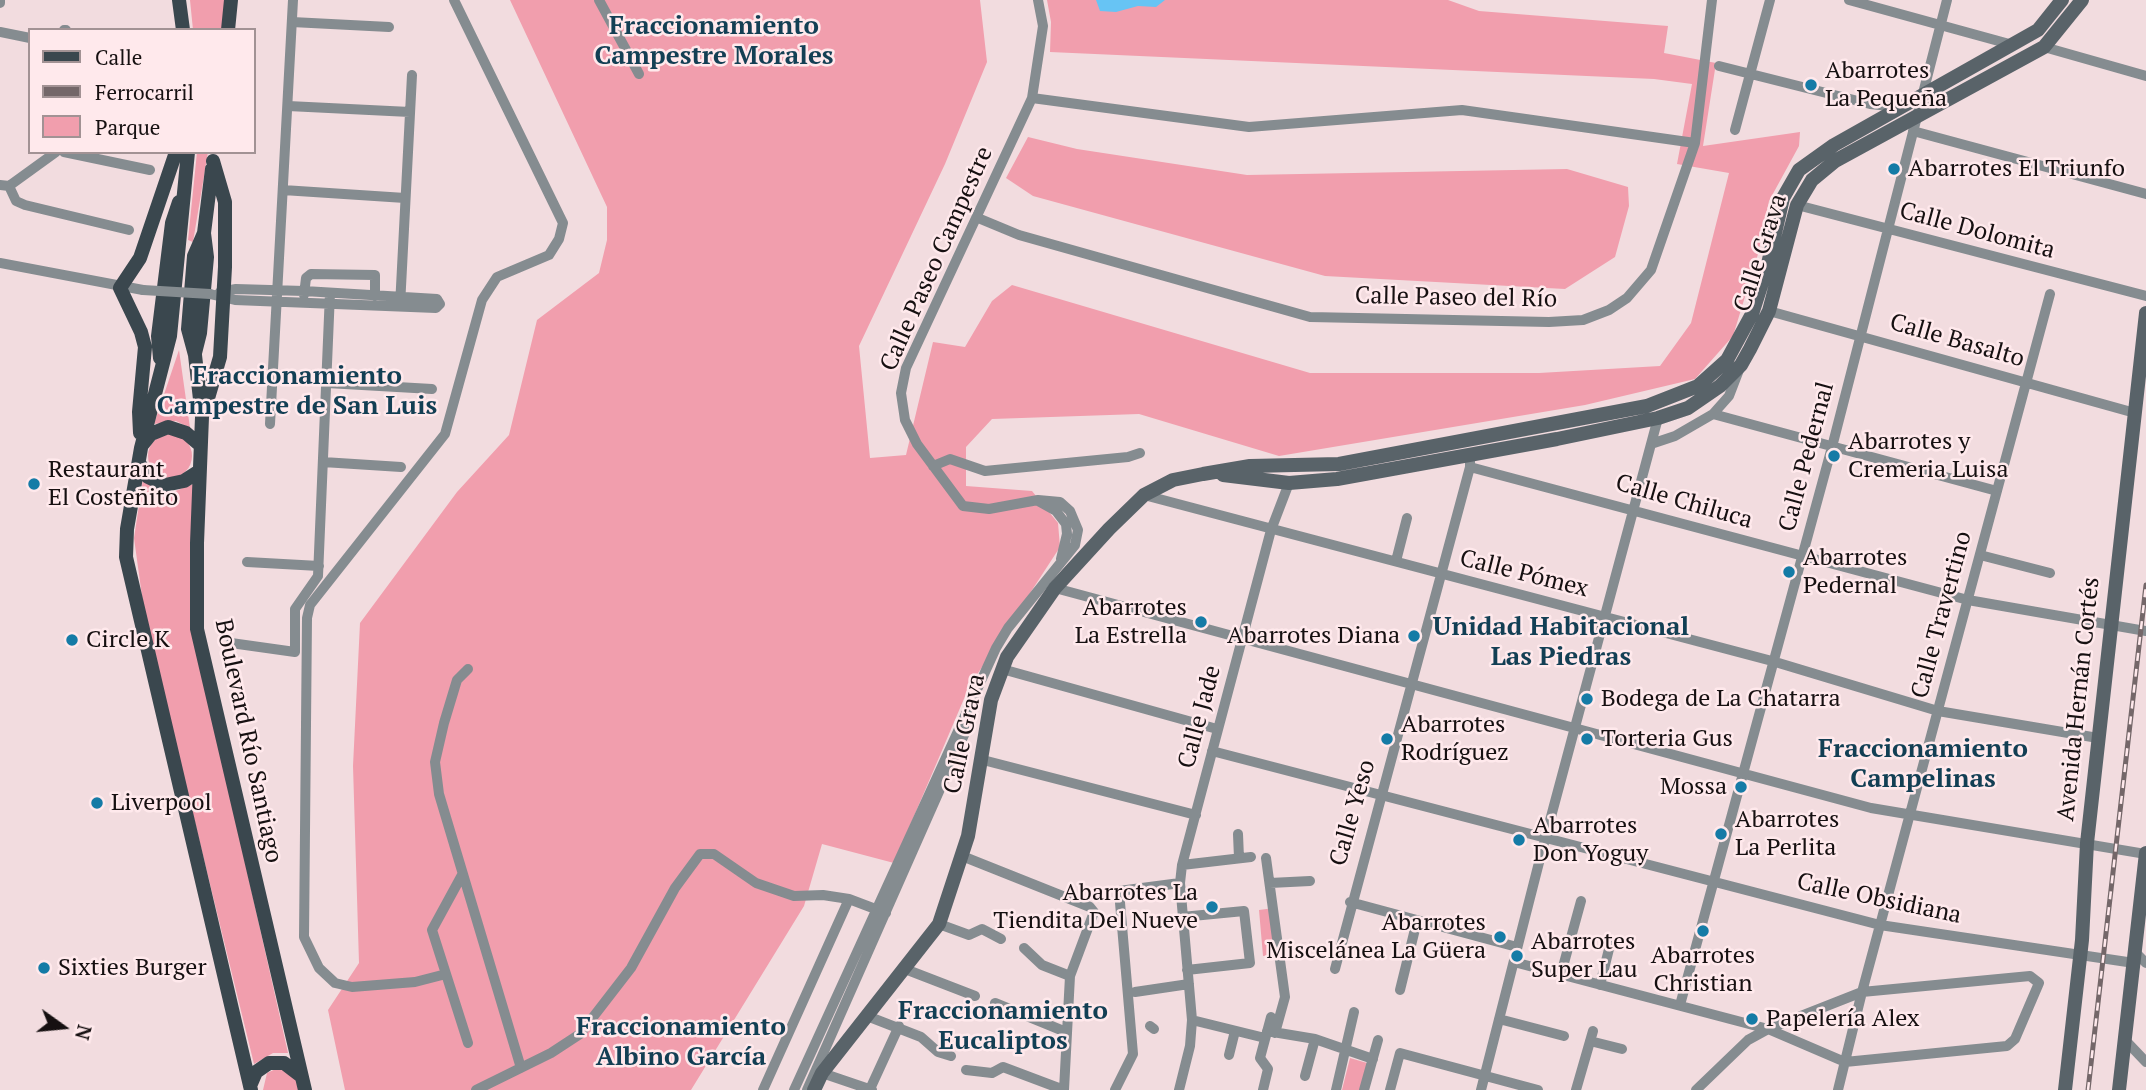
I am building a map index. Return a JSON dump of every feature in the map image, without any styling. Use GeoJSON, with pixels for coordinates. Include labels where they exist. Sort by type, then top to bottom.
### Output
{"type":"FeatureCollection","features":[{"type":"Feature","properties":{"kind":"main road"},"geometry":{"type":"LineString","coordinates":[[179,0],[184,28]]}},
{"type":"Feature","properties":{"kind":"main road"},"geometry":{"type":"LineString","coordinates":[[228,28],[231,0]]}},
{"type":"Feature","properties":{"kind":"main road","name":"Calle Grava"},"geometry":{"type":"LineString","coordinates":[[822,1090],[822,1076],[939,924],[962,856],[983,760],[991,700],[1002,669],[1055,588],[1144,495],[1173,480],[1250,467],[1339,464],[1647,406],[1698,387],[1727,360],[1752,314],[1768,264],[1783,198],[1799,170],[1834,145],[2014,46],[2038,30],[2062,0]]}},
{"type":"Feature","properties":{"kind":"main road","name":"Calle Grava"},"geometry":{"type":"LineString","coordinates":[[1211,473],[1289,483],[1470,460],[1658,418],[1703,400],[1741,365],[1769,311],[1797,205],[1812,180],[1835,161],[1915,124],[2044,47],[2082,0]]}},
{"type":"Feature","properties":{"kind":"main road"},"geometry":{"type":"LineString","coordinates":[[175,154],[143,251],[120,288],[141,332],[145,347],[139,412],[140,456],[148,477],[165,485],[184,481],[198,472]]}},
{"type":"Feature","properties":{"kind":"main road"},"geometry":{"type":"LineString","coordinates":[[188,154],[182,193],[172,223],[158,336],[161,363],[140,456],[127,529],[126,557],[251,1088]]}},
{"type":"Feature","properties":{"kind":"main road"},"geometry":{"type":"LineString","coordinates":[[202,416],[220,357],[218,294],[225,202],[214,157]]}},
{"type":"Feature","properties":{"kind":"main road","name":"Boulevard Río Santiago"},"geometry":{"type":"LineString","coordinates":[[214,157],[204,233],[194,256],[188,329],[195,355],[202,416],[198,472],[197,629],[303,1086]]}},
{"type":"Feature","properties":{"kind":"main road","name":"Avenida Hernán Cortés"},"geometry":{"type":"LineString","coordinates":[[2065,1090],[2081,956],[2087,843],[2146,313]]}},
{"type":"Feature","properties":{"kind":"main road"},"geometry":{"type":"LineString","coordinates":[[140,456],[151,434],[168,427],[186,433],[200,445]]}},
{"type":"Feature","properties":{"kind":"main road"},"geometry":{"type":"LineString","coordinates":[[2119,1090],[2139,950],[2146,854]]}},
{"type":"Feature","properties":{"kind":"main road"},"geometry":{"type":"LineString","coordinates":[[251,1088],[262,1067],[277,1062],[292,1066],[303,1086]]}},
{"type":"Feature","properties":{"kind":"street"},"geometry":{"type":"LineString","coordinates":[[270,424],[293,0]]}},
{"type":"Feature","properties":{"kind":"street"},"geometry":{"type":"LineString","coordinates":[[446,974],[415,982],[352,987],[335,983],[319,968],[304,937],[304,924],[307,618],[310,605],[445,434],[482,300],[496,278],[549,255],[559,239],[563,222],[454,0]]}},
{"type":"Feature","properties":{"kind":"street"},"geometry":{"type":"LineString","coordinates":[[598,0],[639,74]]}},
{"type":"Feature","properties":{"kind":"street","name":"Calle Paseo Campestre"},"geometry":{"type":"LineString","coordinates":[[794,1090],[853,958],[881,911],[964,735],[964,716],[1008,628],[1075,545],[1078,530],[1070,511],[1060,502],[1038,500],[989,509],[964,506],[933,466],[905,420],[901,393],[906,368],[1032,98],[1043,26],[1038,0]]}},
{"type":"Feature","properties":{"kind":"street","name":"Calle Paseo del Río"},"geometry":{"type":"LineString","coordinates":[[978,218],[1019,235],[1310,317],[1549,322],[1583,320],[1609,310],[1626,298],[1651,270],[1695,142],[1712,0]]}},
{"type":"Feature","properties":{"kind":"street"},"geometry":{"type":"LineString","coordinates":[[1735,130],[1770,0]]}},
{"type":"Feature","properties":{"kind":"street"},"geometry":{"type":"LineString","coordinates":[[1849,0],[2014,46]]}},
{"type":"Feature","properties":{"kind":"street","name":"Calle Pedernal"},"geometry":{"type":"LineString","coordinates":[[1679,1005],[1832,447],[1947,0]]}},
{"type":"Feature","properties":{"kind":"street"},"geometry":{"type":"LineString","coordinates":[[292,22],[389,27]]}},
{"type":"Feature","properties":{"kind":"street"},"geometry":{"type":"LineString","coordinates":[[0,32],[28,38]]}},
{"type":"Feature","properties":{"kind":"street"},"geometry":{"type":"LineString","coordinates":[[2044,47],[2146,76]]}},
{"type":"Feature","properties":{"kind":"street"},"geometry":{"type":"LineString","coordinates":[[1719,66],[1870,104],[1901,107]]}},
{"type":"Feature","properties":{"kind":"street"},"geometry":{"type":"LineString","coordinates":[[401,301],[412,75]]}},
{"type":"Feature","properties":{"kind":"street"},"geometry":{"type":"LineString","coordinates":[[1032,98],[1249,127],[1462,110],[1695,142]]}},
{"type":"Feature","properties":{"kind":"street"},"geometry":{"type":"LineString","coordinates":[[288,106],[410,112]]}},
{"type":"Feature","properties":{"kind":"street"},"geometry":{"type":"LineString","coordinates":[[1915,124],[2146,194]]}},
{"type":"Feature","properties":{"kind":"street"},"geometry":{"type":"LineString","coordinates":[[53,154],[5,185],[16,201],[130,230]]}},
{"type":"Feature","properties":{"kind":"street"},"geometry":{"type":"LineString","coordinates":[[74,154],[150,170]]}},
{"type":"Feature","properties":{"kind":"street"},"geometry":{"type":"LineString","coordinates":[[283,190],[405,198]]}},
{"type":"Feature","properties":{"kind":"street","name":"Calle Dolomita"},"geometry":{"type":"LineString","coordinates":[[1797,205],[2146,296]]}},
{"type":"Feature","properties":{"kind":"street"},"geometry":{"type":"LineString","coordinates":[[0,263],[120,288],[218,294],[277,301],[304,297],[401,301]]}},
{"type":"Feature","properties":{"kind":"street"},"geometry":{"type":"LineString","coordinates":[[304,297],[306,278],[311,274],[376,275],[375,296]]}},
{"type":"Feature","properties":{"kind":"street"},"geometry":{"type":"LineString","coordinates":[[218,294],[278,290],[304,297]]}},
{"type":"Feature","properties":{"kind":"street","name":"Calle Travertino"},"geometry":{"type":"LineString","coordinates":[[1838,1090],[2050,295]]}},
{"type":"Feature","properties":{"kind":"street"},"geometry":{"type":"LineString","coordinates":[[330,298],[375,296],[401,301]]}},
{"type":"Feature","properties":{"kind":"street"},"geometry":{"type":"LineString","coordinates":[[231,643],[295,652],[297,601],[318,576],[330,298]]}},
{"type":"Feature","properties":{"kind":"street","name":"Calle Basalto"},"geometry":{"type":"LineString","coordinates":[[1769,311],[2135,413]]}},
{"type":"Feature","properties":{"kind":"street"},"geometry":{"type":"LineString","coordinates":[[1654,443],[1675,436],[1713,414],[1729,396],[1741,365]]}},
{"type":"Feature","properties":{"kind":"street"},"geometry":{"type":"LineString","coordinates":[[327,383],[432,389]]}},
{"type":"Feature","properties":{"kind":"street"},"geometry":{"type":"LineString","coordinates":[[1713,414],[1997,491]]}},
{"type":"Feature","properties":{"kind":"street"},"geometry":{"type":"LineString","coordinates":[[1481,1090],[1545,839],[1654,443],[1658,418]]}},
{"type":"Feature","properties":{"kind":"street"},"geometry":{"type":"LineString","coordinates":[[933,466],[950,459],[985,471],[1140,453]]}},
{"type":"Feature","properties":{"kind":"street","name":"Calle Chiluca"},"geometry":{"type":"LineString","coordinates":[[1470,460],[1634,509],[1968,600],[2110,627],[2146,631]]}},
{"type":"Feature","properties":{"kind":"street","name":"Calle Yeso"},"geometry":{"type":"LineString","coordinates":[[1335,969],[1350,902],[1470,460]]}},
{"type":"Feature","properties":{"kind":"street"},"geometry":{"type":"LineString","coordinates":[[323,462],[401,467]]}},
{"type":"Feature","properties":{"kind":"street","name":"Calle Jade"},"geometry":{"type":"LineString","coordinates":[[1179,1090],[1190,1046],[1192,1020],[1182,917],[1182,865],[1271,530],[1289,483]]}},
{"type":"Feature","properties":{"kind":"street","name":"Calle Pómex"},"geometry":{"type":"LineString","coordinates":[[1144,495],[1772,661],[1938,711],[2098,738]]}},
{"type":"Feature","properties":{"kind":"street"},"geometry":{"type":"LineString","coordinates":[[1396,561],[1407,518]]}},
{"type":"Feature","properties":{"kind":"street"},"geometry":{"type":"LineString","coordinates":[[1980,555],[2050,573]]}},
{"type":"Feature","properties":{"kind":"street"},"geometry":{"type":"LineString","coordinates":[[247,562],[319,566]]}},
{"type":"Feature","properties":{"kind":"street"},"geometry":{"type":"LineString","coordinates":[[1055,588],[1242,641],[1576,727],[1871,808],[2146,854]]}},
{"type":"Feature","properties":{"kind":"street"},"geometry":{"type":"LineString","coordinates":[[468,669],[457,680],[435,762],[439,794],[521,1068]]}},
{"type":"Feature","properties":{"kind":"street"},"geometry":{"type":"LineString","coordinates":[[1002,669],[1217,729]]}},
{"type":"Feature","properties":{"kind":"street","name":"Calle Obsidiana"},"geometry":{"type":"LineString","coordinates":[[1212,751],[1880,925],[2081,956],[2139,950]]}},
{"type":"Feature","properties":{"kind":"street"},"geometry":{"type":"LineString","coordinates":[[983,760],[1196,815]]}},
{"type":"Feature","properties":{"kind":"street"},"geometry":{"type":"LineString","coordinates":[[1238,834],[1239,858]]}},
{"type":"Feature","properties":{"kind":"street"},"geometry":{"type":"LineString","coordinates":[[476,1090],[580,1034],[631,968],[675,888],[700,854],[714,854],[756,883],[793,896],[823,895],[849,899],[881,911]]}},
{"type":"Feature","properties":{"kind":"street"},"geometry":{"type":"LineString","coordinates":[[962,856],[1090,907],[1095,918],[1070,976],[1064,1090],[1003,1067],[992,1073],[966,1070]]}},
{"type":"Feature","properties":{"kind":"street"},"geometry":{"type":"LineString","coordinates":[[1182,865],[1251,857]]}},
{"type":"Feature","properties":{"kind":"street"},"geometry":{"type":"LineString","coordinates":[[1263,1090],[1268,1069],[1260,1058],[1285,997],[1266,858]]}},
{"type":"Feature","properties":{"kind":"street"},"geometry":{"type":"LineString","coordinates":[[462,875],[432,930],[468,1043]]}},
{"type":"Feature","properties":{"kind":"street"},"geometry":{"type":"LineString","coordinates":[[1270,883],[1310,881]]}},
{"type":"Feature","properties":{"kind":"street"},"geometry":{"type":"LineString","coordinates":[[1115,1090],[1133,1054],[1119,891],[1180,883]]}},
{"type":"Feature","properties":{"kind":"street"},"geometry":{"type":"LineString","coordinates":[[763,1090],[849,899]]}},
{"type":"Feature","properties":{"kind":"street"},"geometry":{"type":"LineString","coordinates":[[1561,974],[1581,901]]}},
{"type":"Feature","properties":{"kind":"street"},"geometry":{"type":"LineString","coordinates":[[1350,902],[1517,947]]}},
{"type":"Feature","properties":{"kind":"street","name":"Calle Paseo Campestre"},"geometry":{"type":"LineString","coordinates":[[807,1090],[822,1076],[827,1044],[864,963],[881,911]]}},
{"type":"Feature","properties":{"kind":"street"},"geometry":{"type":"LineString","coordinates":[[1182,917],[1244,911],[1250,963],[1187,970]]}},
{"type":"Feature","properties":{"kind":"street"},"geometry":{"type":"LineString","coordinates":[[1400,990],[1417,921]]}},
{"type":"Feature","properties":{"kind":"street"},"geometry":{"type":"LineString","coordinates":[[939,924],[969,935],[982,929],[1000,939]]}},
{"type":"Feature","properties":{"kind":"street"},"geometry":{"type":"LineString","coordinates":[[1600,985],[1610,945]]}},
{"type":"Feature","properties":{"kind":"street"},"geometry":{"type":"LineString","coordinates":[[1024,948],[1042,965],[1070,976]]}},
{"type":"Feature","properties":{"kind":"street"},"geometry":{"type":"LineString","coordinates":[[853,958],[864,963]]}},
{"type":"Feature","properties":{"kind":"street"},"geometry":{"type":"LineString","coordinates":[[1514,962],[1768,1029],[1845,1062],[2007,1046],[2015,1039],[2039,983],[2030,976],[1862,992],[1768,1029],[1748,1040],[1696,1090]]}},
{"type":"Feature","properties":{"kind":"street"},"geometry":{"type":"LineString","coordinates":[[905,969],[975,996]]}},
{"type":"Feature","properties":{"kind":"street"},"geometry":{"type":"LineString","coordinates":[[1135,992],[1189,985]]}},
{"type":"Feature","properties":{"kind":"street"},"geometry":{"type":"LineString","coordinates":[[995,1003],[1066,1031]]}},
{"type":"Feature","properties":{"kind":"street"},"geometry":{"type":"LineString","coordinates":[[1336,1090],[1354,1012]]}},
{"type":"Feature","properties":{"kind":"street"},"geometry":{"type":"LineString","coordinates":[[867,1016],[899,1026],[922,1037],[938,1052],[951,1056]]}},
{"type":"Feature","properties":{"kind":"street"},"geometry":{"type":"LineString","coordinates":[[1269,1034],[1271,1017]]}},
{"type":"Feature","properties":{"kind":"street"},"geometry":{"type":"LineString","coordinates":[[1499,1019],[1564,1036]]}},
{"type":"Feature","properties":{"kind":"street"},"geometry":{"type":"LineString","coordinates":[[1192,1020],[1235,1031],[1315,1039],[1373,1059]]}},
{"type":"Feature","properties":{"kind":"street"},"geometry":{"type":"LineString","coordinates":[[802,1073],[871,1090],[899,1026]]}},
{"type":"Feature","properties":{"kind":"street"},"geometry":{"type":"LineString","coordinates":[[1229,1055],[1235,1031]]}},
{"type":"Feature","properties":{"kind":"street"},"geometry":{"type":"LineString","coordinates":[[1576,1090],[1591,1036],[1622,1049]]}},
{"type":"Feature","properties":{"kind":"street"},"geometry":{"type":"LineString","coordinates":[[816,1039],[827,1044]]}},
{"type":"Feature","properties":{"kind":"street"},"geometry":{"type":"LineString","coordinates":[[1305,1076],[1315,1039]]}},
{"type":"Feature","properties":{"kind":"street"},"geometry":{"type":"LineString","coordinates":[[1364,1090],[1378,1040]]}},
{"type":"Feature","properties":{"kind":"street"},"geometry":{"type":"LineString","coordinates":[[2125,1040],[2146,1062]]}},
{"type":"Feature","properties":{"kind":"street"},"geometry":{"type":"LineString","coordinates":[[1390,1090],[1400,1053],[1538,1090]]}},
{"type":"Feature","properties":{"kind":"green space"},"geometry":{"type":"Polygon","coordinates":[[[190,0],[225,0],[222,28],[193,28],[190,0]]]}},
{"type":"Feature","properties":{"kind":"green space"},"geometry":{"type":"Polygon","coordinates":[[[510,0],[980,0],[987,62],[945,164],[859,346],[870,458],[906,455],[933,342],[965,347],[992,301],[1012,285],[1310,373],[1539,373],[1660,366],[1691,323],[1729,173],[1677,164],[1692,84],[1654,79],[1050,52],[1051,22],[1047,0],[1448,0],[1479,11],[1668,26],[1664,53],[1716,63],[1703,146],[1800,132],[1799,146],[1769,201],[1758,254],[1733,336],[1695,379],[1585,405],[1279,456],[1139,414],[992,419],[966,447],[966,486],[1032,491],[1058,523],[1060,547],[969,687],[894,863],[822,844],[804,906],[691,1090],[345,1090],[328,1010],[359,963],[353,766],[360,623],[457,492],[509,435],[537,320],[599,273],[607,240],[607,207],[510,0]]]}},
{"type":"Feature","properties":{"kind":"green space"},"geometry":{"type":"Polygon","coordinates":[[[1028,137],[1077,149],[1247,175],[1567,169],[1628,187],[1629,206],[1615,257],[1565,289],[1325,276],[1033,196],[1006,178],[1028,137]]]}},
{"type":"Feature","properties":{"kind":"green space"},"geometry":{"type":"Polygon","coordinates":[[[197,154],[208,154],[193,242],[188,240],[197,154]]]}},
{"type":"Feature","properties":{"kind":"green space"},"geometry":{"type":"Polygon","coordinates":[[[179,350],[190,428],[176,421],[154,424],[179,350]]]}},
{"type":"Feature","properties":{"kind":"green space"},"geometry":{"type":"Polygon","coordinates":[[[170,434],[185,441],[192,456],[185,471],[170,478],[155,471],[148,456],[155,441],[170,434]]]}},
{"type":"Feature","properties":{"kind":"green space"},"geometry":{"type":"Polygon","coordinates":[[[143,479],[153,486],[173,492],[193,484],[192,627],[288,1053],[273,1053],[254,1064],[145,618],[134,538],[143,479]]]}},
{"type":"Feature","properties":{"kind":"green space"},"geometry":{"type":"Polygon","coordinates":[[[1274,908],[1279,954],[1263,956],[1259,910],[1274,908]]]}},
{"type":"Feature","properties":{"kind":"green space"},"geometry":{"type":"Polygon","coordinates":[[[1350,1058],[1367,1063],[1360,1090],[1342,1090],[1350,1058]]]}},
{"type":"Feature","properties":{"kind":"green space"},"geometry":{"type":"Polygon","coordinates":[[[278,1068],[295,1074],[299,1090],[263,1090],[267,1073],[278,1068]]]}},
{"type":"Feature","properties":{"kind":"water"},"geometry":{"type":"Polygon","coordinates":[[[1096,0],[1165,0],[1156,7],[1138,6],[1116,12],[1100,11],[1096,0]]]}},
{"type":"Feature","properties":{"kind":"railway"},"geometry":{"type":"LineString","coordinates":[[2088,1090],[2146,585]]}},
{"type":"Feature","properties":{"kind":"place","name":"Abarrotes La Pequeña"},"geometry":{"type":"Point","coordinates":[1811,85]}},
{"type":"Feature","properties":{"kind":"place","name":"Abarrotes El Triunfo"},"geometry":{"type":"Point","coordinates":[1894,169]}},
{"type":"Feature","properties":{"kind":"place","name":"Abarrotes y Cremeria Luisa"},"geometry":{"type":"Point","coordinates":[1834,456]}},
{"type":"Feature","properties":{"kind":"place","name":"Restaurant El Costeñito"},"geometry":{"type":"Point","coordinates":[34,484]}},
{"type":"Feature","properties":{"kind":"place","name":"Abarrotes Pedernal"},"geometry":{"type":"Point","coordinates":[1789,572]}},
{"type":"Feature","properties":{"kind":"place","name":"Abarrotes La Estrella"},"geometry":{"type":"Point","coordinates":[1201,622]}},
{"type":"Feature","properties":{"kind":"place","name":"Abarrotes Diana"},"geometry":{"type":"Point","coordinates":[1414,636]}},
{"type":"Feature","properties":{"kind":"place","name":"Circle K"},"geometry":{"type":"Point","coordinates":[72,640]}},
{"type":"Feature","properties":{"kind":"place","name":"Bodega de La Chatarra"},"geometry":{"type":"Point","coordinates":[1587,699]}},
{"type":"Feature","properties":{"kind":"place","name":"Abarrotes Rodríguez"},"geometry":{"type":"Point","coordinates":[1387,739]}},
{"type":"Feature","properties":{"kind":"place","name":"Torteria Gus"},"geometry":{"type":"Point","coordinates":[1587,739]}},
{"type":"Feature","properties":{"kind":"place","name":"Mossa"},"geometry":{"type":"Point","coordinates":[1741,787]}},
{"type":"Feature","properties":{"kind":"place","name":"Liverpool"},"geometry":{"type":"Point","coordinates":[97,803]}},
{"type":"Feature","properties":{"kind":"place","name":"Abarrotes La Perlita"},"geometry":{"type":"Point","coordinates":[1721,834]}},
{"type":"Feature","properties":{"kind":"place","name":"Abarrotes Don Yoguy"},"geometry":{"type":"Point","coordinates":[1519,840]}},
{"type":"Feature","properties":{"kind":"place","name":"Abarrotes La Tiendita Del Nueve"},"geometry":{"type":"Point","coordinates":[1212,907]}},
{"type":"Feature","properties":{"kind":"place","name":"Abarrotes Christian"},"geometry":{"type":"Point","coordinates":[1703,931]}},
{"type":"Feature","properties":{"kind":"place","name":"Abarrotes Miscelánea La Güera"},"geometry":{"type":"Point","coordinates":[1500,937]}},
{"type":"Feature","properties":{"kind":"place","name":"Abarrotes Super Lau"},"geometry":{"type":"Point","coordinates":[1517,956]}},
{"type":"Feature","properties":{"kind":"place","name":"Sixties Burger"},"geometry":{"type":"Point","coordinates":[44,968]}},
{"type":"Feature","properties":{"kind":"place","name":"Papelería Alex"},"geometry":{"type":"Point","coordinates":[1752,1019]}},
{"type":"Feature","properties":{"kind":"district","name":"Fraccionamiento Campestre Morales"},"geometry":{"type":"Point","coordinates":[714,42]}},
{"type":"Feature","properties":{"kind":"district","name":"Fraccionamiento Campestre de San Luis"},"geometry":{"type":"Point","coordinates":[297,392]}},
{"type":"Feature","properties":{"kind":"district","name":"Unidad Habitacional Las Piedras"},"geometry":{"type":"Point","coordinates":[1561,643]}},
{"type":"Feature","properties":{"kind":"district","name":"Fraccionamiento Campelinas"},"geometry":{"type":"Point","coordinates":[1923,765]}},
{"type":"Feature","properties":{"kind":"district","name":"Fraccionamiento Eucaliptos"},"geometry":{"type":"Point","coordinates":[1003,1027]}},
{"type":"Feature","properties":{"kind":"district","name":"Fraccionamiento Albino García"},"geometry":{"type":"Point","coordinates":[681,1043]}}]}
